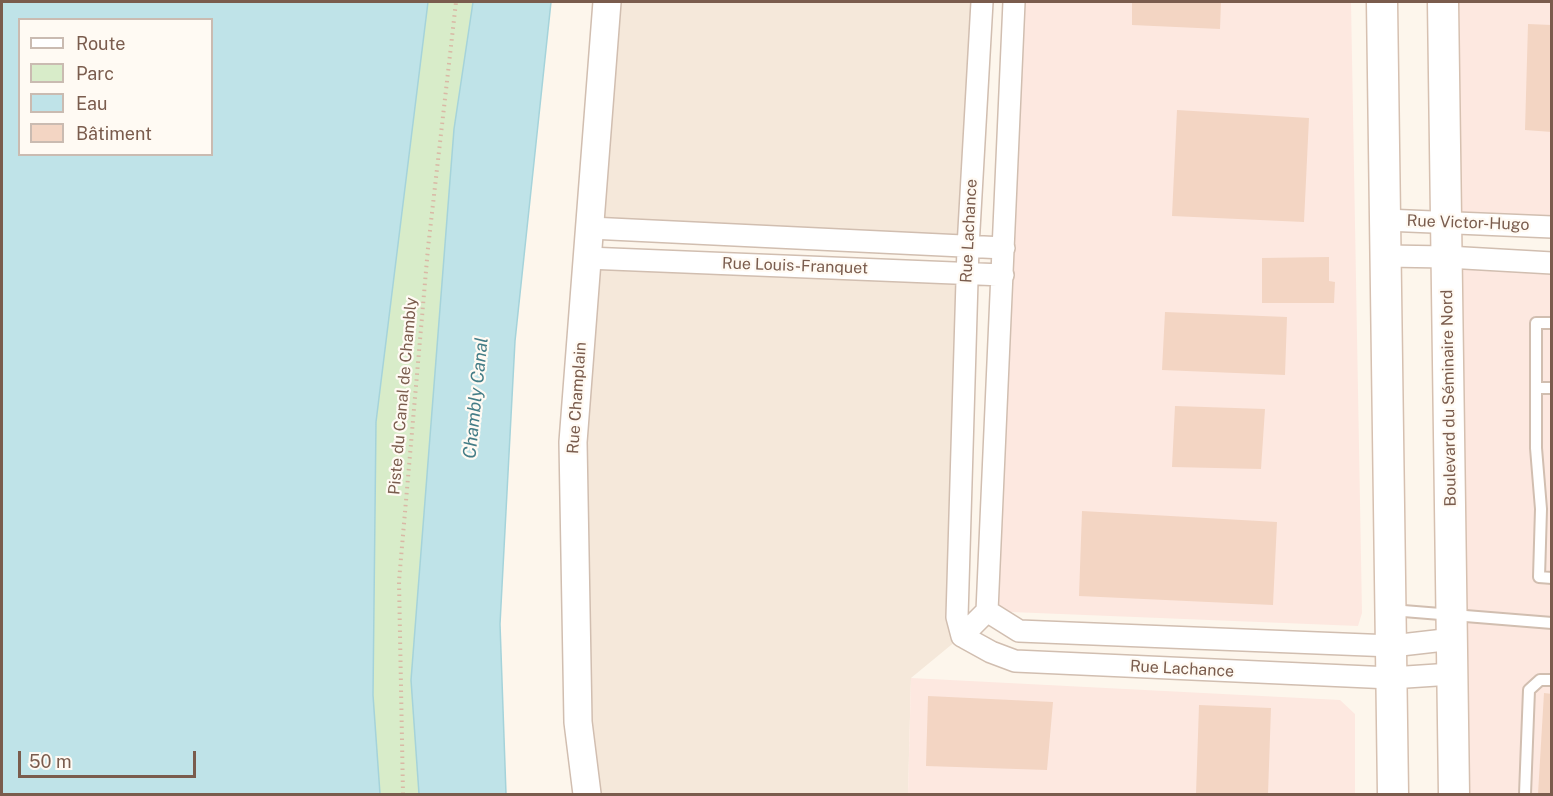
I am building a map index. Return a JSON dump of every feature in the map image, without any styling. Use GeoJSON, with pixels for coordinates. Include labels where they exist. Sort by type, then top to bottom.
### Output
{"type":"FeatureCollection","features":[{"type":"Feature","properties":{"kind":"main road"},"geometry":{"type":"LineString","coordinates":[[1382,2],[1393,795]]}},
{"type":"Feature","properties":{"kind":"main road","name":"Boulevard du Séminaire Nord"},"geometry":{"type":"LineString","coordinates":[[1443,2],[1454,795]]}},
{"type":"Feature","properties":{"kind":"street","name":"Rue Champlain"},"geometry":{"type":"LineString","coordinates":[[587,795],[578,722],[573,442],[607,2]]}},
{"type":"Feature","properties":{"kind":"street","name":"Rue Lachance"},"geometry":{"type":"LineString","coordinates":[[982,2],[967,273],[957,617],[962,636],[991,652],[1015,661],[1391,678],[1452,674]]}},
{"type":"Feature","properties":{"kind":"street"},"geometry":{"type":"LineString","coordinates":[[962,636],[987,611],[1014,2]]}},
{"type":"Feature","properties":{"kind":"street"},"geometry":{"type":"LineString","coordinates":[[979,53],[1012,55]]}},
{"type":"Feature","properties":{"kind":"street","name":"Rue Victor-Hugo"},"geometry":{"type":"LineString","coordinates":[[1385,220],[1551,227]]}},
{"type":"Feature","properties":{"kind":"street","name":"Rue Louis-Franquet"},"geometry":{"type":"LineString","coordinates":[[590,228],[1004,248]]}},
{"type":"Feature","properties":{"kind":"street"},"geometry":{"type":"LineString","coordinates":[[1386,256],[1551,263]]}},
{"type":"Feature","properties":{"kind":"street","name":"Rue Louis-Franquet"},"geometry":{"type":"LineString","coordinates":[[587,258],[1003,275]]}},
{"type":"Feature","properties":{"kind":"street"},"geometry":{"type":"LineString","coordinates":[[963,409],[996,411]]}},
{"type":"Feature","properties":{"kind":"street","name":"Rue Lachance"},"geometry":{"type":"LineString","coordinates":[[987,611],[1019,631],[1392,646],[1453,628]]}},
{"type":"Feature","properties":{"kind":"street"},"geometry":{"type":"LineString","coordinates":[[1015,661],[1019,631]]}},
{"type":"Feature","properties":{"kind":"street"},"geometry":{"type":"LineString","coordinates":[[1313,643],[1313,675]]}},
{"type":"Feature","properties":{"kind":"lane"},"geometry":{"type":"LineString","coordinates":[[1551,323],[1536,323],[1536,448],[1541,509],[1539,577],[1551,578]]}},
{"type":"Feature","properties":{"kind":"lane"},"geometry":{"type":"LineString","coordinates":[[1536,388],[1551,388]]}},
{"type":"Feature","properties":{"kind":"lane"},"geometry":{"type":"LineString","coordinates":[[1391,610],[1453,628],[1551,623]]}},
{"type":"Feature","properties":{"kind":"lane"},"geometry":{"type":"LineString","coordinates":[[1525,795],[1529,690],[1540,680],[1551,680]]}},
{"type":"Feature","properties":{"kind":"path","name":"Piste du Canal de Chambly"},"geometry":{"type":"LineString","coordinates":[[403,795],[399,581],[428,248],[456,2]]}},
{"type":"Feature","properties":{"kind":"shaded area"},"geometry":{"type":"Polygon","coordinates":[[[608,2],[981,2],[968,247],[590,228],[608,2]]]}},
{"type":"Feature","properties":{"kind":"shaded area"},"geometry":{"type":"Polygon","coordinates":[[[1017,2],[1351,2],[1362,613],[1358,626],[1011,612],[990,602],[1017,2]]]}},
{"type":"Feature","properties":{"kind":"shaded area"},"geometry":{"type":"Polygon","coordinates":[[[1443,2],[1551,2],[1551,227],[1446,221],[1443,2]]]}},
{"type":"Feature","properties":{"kind":"shaded area"},"geometry":{"type":"Polygon","coordinates":[[[1447,257],[1551,263],[1551,794],[1455,794],[1447,257]]]}},
{"type":"Feature","properties":{"kind":"shaded area"},"geometry":{"type":"Polygon","coordinates":[[[587,258],[967,273],[962,636],[911,678],[908,794],[587,794],[578,722],[587,258]]]}},
{"type":"Feature","properties":{"kind":"shaded area"},"geometry":{"type":"Polygon","coordinates":[[[911,678],[1340,700],[1355,714],[1355,794],[908,794],[911,678]]]}},
{"type":"Feature","properties":{"kind":"green space"},"geometry":{"type":"Polygon","coordinates":[[[428,2],[473,2],[454,129],[411,680],[419,794],[380,794],[373,695],[376,422],[428,2]]]}},
{"type":"Feature","properties":{"kind":"water"},"geometry":{"type":"Polygon","coordinates":[[[2,2],[428,2],[376,422],[373,695],[380,794],[2,794],[2,2]]]}},
{"type":"Feature","properties":{"kind":"water","name":"Chambly Canal"},"geometry":{"type":"Polygon","coordinates":[[[473,2],[551,2],[515,341],[500,624],[506,794],[419,794],[411,680],[454,129],[473,2]]]}},
{"type":"Feature","properties":{"kind":"building"},"geometry":{"type":"Polygon","coordinates":[[[1132,2],[1221,2],[1220,29],[1132,25],[1132,2]]]}},
{"type":"Feature","properties":{"kind":"building"},"geometry":{"type":"Polygon","coordinates":[[[1528,24],[1552,25],[1552,132],[1525,130],[1528,24]]]}},
{"type":"Feature","properties":{"kind":"building"},"geometry":{"type":"Polygon","coordinates":[[[1177,110],[1309,118],[1304,222],[1172,216],[1177,110]]]}},
{"type":"Feature","properties":{"kind":"building"},"geometry":{"type":"Polygon","coordinates":[[[1329,257],[1329,281],[1335,282],[1334,303],[1262,303],[1262,258],[1329,257]]]}},
{"type":"Feature","properties":{"kind":"building"},"geometry":{"type":"Polygon","coordinates":[[[1165,312],[1287,317],[1285,375],[1162,370],[1165,312]]]}},
{"type":"Feature","properties":{"kind":"building"},"geometry":{"type":"Polygon","coordinates":[[[1175,406],[1265,409],[1261,469],[1172,467],[1175,406]]]}},
{"type":"Feature","properties":{"kind":"building"},"geometry":{"type":"Polygon","coordinates":[[[1082,511],[1277,522],[1273,605],[1079,596],[1082,511]]]}},
{"type":"Feature","properties":{"kind":"building"},"geometry":{"type":"Polygon","coordinates":[[[1544,693],[1552,694],[1552,794],[1538,794],[1544,693]]]}},
{"type":"Feature","properties":{"kind":"building"},"geometry":{"type":"Polygon","coordinates":[[[928,696],[1053,702],[1047,770],[926,766],[928,696]]]}},
{"type":"Feature","properties":{"kind":"building"},"geometry":{"type":"Polygon","coordinates":[[[1199,705],[1271,708],[1268,794],[1196,794],[1199,705]]]}}]}
